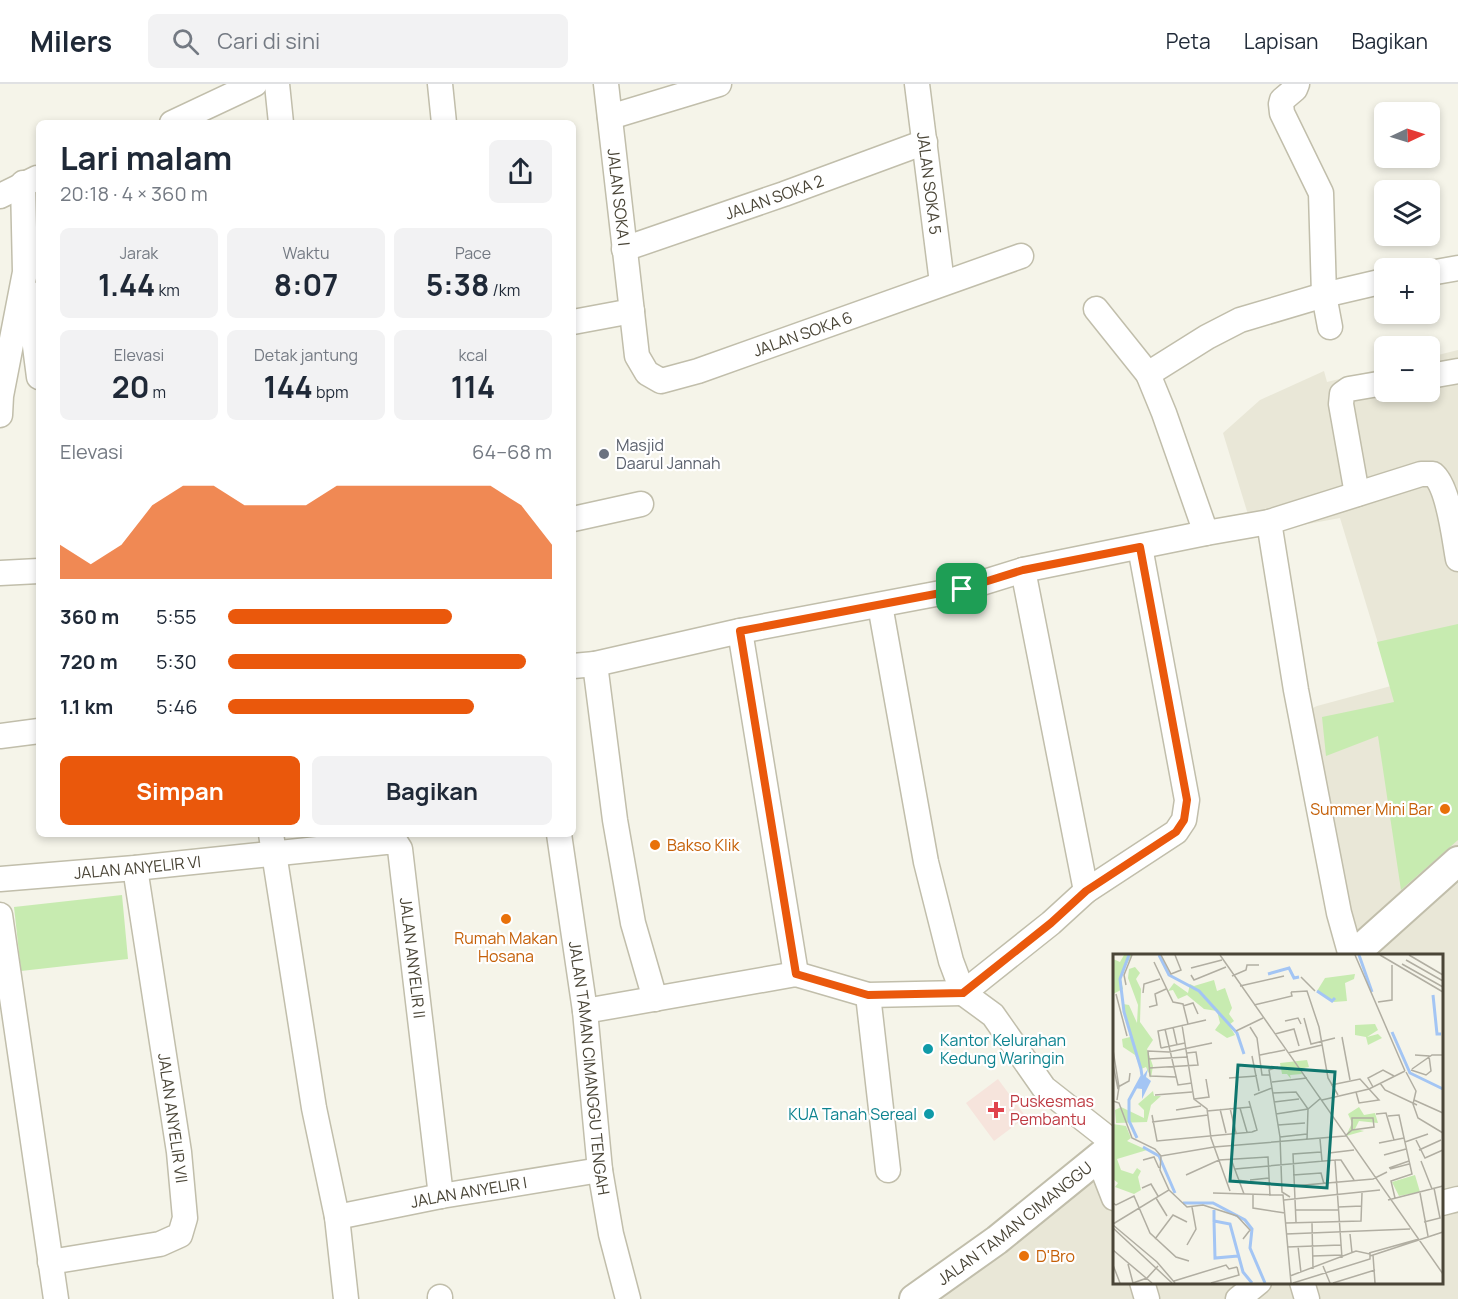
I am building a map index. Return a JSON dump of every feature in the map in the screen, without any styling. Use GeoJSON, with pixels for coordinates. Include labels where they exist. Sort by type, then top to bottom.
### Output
{"type":"FeatureCollection","features":[{"type":"Feature","properties":{"kind":"street"},"geometry":{"type":"LineString","coordinates":[[178,120],[255,84]]}},
{"type":"Feature","properties":{"kind":"street"},"geometry":{"type":"LineString","coordinates":[[277,84],[281,120]]}},
{"type":"Feature","properties":{"kind":"street"},"geometry":{"type":"LineString","coordinates":[[440,84],[444,120]]}},
{"type":"Feature","properties":{"kind":"street","name":"JALAN SOKA I"},"geometry":{"type":"LineString","coordinates":[[606,84],[633,311]]}},
{"type":"Feature","properties":{"kind":"street"},"geometry":{"type":"LineString","coordinates":[[610,117],[719,84]]}},
{"type":"Feature","properties":{"kind":"street","name":"JALAN SOKA 5"},"geometry":{"type":"LineString","coordinates":[[917,84],[942,283]]}},
{"type":"Feature","properties":{"kind":"street"},"geometry":{"type":"LineString","coordinates":[[1297,84],[1295,89],[1282,100],[1281,107],[1289,129],[1321,193],[1324,295],[1330,327]]}},
{"type":"Feature","properties":{"kind":"street","name":"JALAN SOKA 2"},"geometry":{"type":"LineString","coordinates":[[624,249],[925,142]]}},
{"type":"Feature","properties":{"kind":"street"},"geometry":{"type":"LineString","coordinates":[[0,196],[31,180]]}},
{"type":"Feature","properties":{"kind":"street"},"geometry":{"type":"LineString","coordinates":[[0,415],[1,396],[25,272],[31,180]]}},
{"type":"Feature","properties":{"kind":"street","name":"JALAN SOKA 6"},"geometry":{"type":"LineString","coordinates":[[633,311],[636,356],[647,373],[661,381],[698,371],[1021,256]]}},
{"type":"Feature","properties":{"kind":"street"},"geometry":{"type":"LineString","coordinates":[[1440,271],[1458,268]]}},
{"type":"Feature","properties":{"kind":"street"},"geometry":{"type":"LineString","coordinates":[[25,272],[36,354]]}},
{"type":"Feature","properties":{"kind":"street"},"geometry":{"type":"LineString","coordinates":[[1148,374],[1240,320],[1324,295],[1374,283]]}},
{"type":"Feature","properties":{"kind":"street"},"geometry":{"type":"LineString","coordinates":[[1096,309],[1148,374],[1206,532]]}},
{"type":"Feature","properties":{"kind":"street"},"geometry":{"type":"LineString","coordinates":[[576,321],[633,311]]}},
{"type":"Feature","properties":{"kind":"street"},"geometry":{"type":"LineString","coordinates":[[1440,374],[1458,371]]}},
{"type":"Feature","properties":{"kind":"street"},"geometry":{"type":"LineString","coordinates":[[1357,494],[1341,404],[1342,394],[1349,388],[1374,384]]}},
{"type":"Feature","properties":{"kind":"street"},"geometry":{"type":"LineString","coordinates":[[654,999],[633,923],[584,665],[740,631],[962,589],[1023,570],[1206,532],[1269,522],[1421,474],[1433,474],[1439,479],[1446,500],[1458,559]]}},
{"type":"Feature","properties":{"kind":"street"},"geometry":{"type":"LineString","coordinates":[[576,518],[641,504]]}},
{"type":"Feature","properties":{"kind":"street"},"geometry":{"type":"LineString","coordinates":[[1269,522],[1296,690],[1339,913],[1350,954]]}},
{"type":"Feature","properties":{"kind":"street"},"geometry":{"type":"LineString","coordinates":[[585,1011],[796,974],[868,995],[963,993],[1051,923],[1086,891],[1176,832],[1184,820],[1187,800],[1140,547]]}},
{"type":"Feature","properties":{"kind":"street"},"geometry":{"type":"LineString","coordinates":[[1023,570],[1086,891]]}},
{"type":"Feature","properties":{"kind":"street"},"geometry":{"type":"LineString","coordinates":[[0,573],[36,571]]}},
{"type":"Feature","properties":{"kind":"street"},"geometry":{"type":"LineString","coordinates":[[880,605],[927,862],[951,961],[963,993],[993,1015],[1044,1088],[1109,1148],[1113,1188]]}},
{"type":"Feature","properties":{"kind":"street"},"geometry":{"type":"LineString","coordinates":[[740,631],[796,974]]}},
{"type":"Feature","properties":{"kind":"street"},"geometry":{"type":"LineString","coordinates":[[0,736],[36,731]]}},
{"type":"Feature","properties":{"kind":"street","name":"JALAN TAMAN CIMANGGU TENGAH"},"geometry":{"type":"LineString","coordinates":[[559,837],[585,1011],[600,1170],[611,1234],[627,1299]]}},
{"type":"Feature","properties":{"kind":"street","name":"JALAN ANYELIR II"},"geometry":{"type":"LineString","coordinates":[[273,844],[383,841],[395,842],[400,849],[441,1196]]}},
{"type":"Feature","properties":{"kind":"street"},"geometry":{"type":"LineString","coordinates":[[273,844],[312,1097],[337,1217],[346,1299]]}},
{"type":"Feature","properties":{"kind":"street","name":"JALAN ANYELIR VI"},"geometry":{"type":"LineString","coordinates":[[0,879],[135,868],[273,844]]}},
{"type":"Feature","properties":{"kind":"street"},"geometry":{"type":"LineString","coordinates":[[1353,954],[1458,861]]}},
{"type":"Feature","properties":{"kind":"street","name":"JALAN ANYELIR VII"},"geometry":{"type":"LineString","coordinates":[[50,1262],[160,1244],[180,1235],[185,1218],[179,1152],[135,868]]}},
{"type":"Feature","properties":{"kind":"street"},"geometry":{"type":"LineString","coordinates":[[0,915],[56,1299]]}},
{"type":"Feature","properties":{"kind":"street"},"geometry":{"type":"LineString","coordinates":[[868,995],[888,1170]]}},
{"type":"Feature","properties":{"kind":"street","name":"JALAN TAMAN CIMANGGU"},"geometry":{"type":"LineString","coordinates":[[914,1299],[997,1240],[1109,1148]]}},
{"type":"Feature","properties":{"kind":"street","name":"JALAN ANYELIR I"},"geometry":{"type":"LineString","coordinates":[[337,1217],[441,1196],[600,1170]]}},
{"type":"Feature","properties":{"kind":"street"},"geometry":{"type":"LineString","coordinates":[[1443,1203],[1458,1199]]}},
{"type":"Feature","properties":{"kind":"street"},"geometry":{"type":"LineString","coordinates":[[1143,1284],[1147,1299]]}},
{"type":"Feature","properties":{"kind":"street"},"geometry":{"type":"LineString","coordinates":[[1238,1299],[1257,1284]]}},
{"type":"Feature","properties":{"kind":"street"},"geometry":{"type":"LineString","coordinates":[[1303,1284],[1307,1299]]}},
{"type":"Feature","properties":{"kind":"shaded area"},"geometry":{"type":"Polygon","coordinates":[[[1458,350],[1458,857],[1353,947],[1300,714],[1317,706],[1391,686],[1340,518],[1254,534],[1223,433],[1260,400],[1324,371],[1327,382],[1374,370],[1374,402],[1440,402],[1440,354],[1458,350]]]}},
{"type":"Feature","properties":{"kind":"shaded area"},"geometry":{"type":"Polygon","coordinates":[[[1458,868],[1458,1299],[1158,1299],[1153,1284],[1443,1284],[1443,954],[1351,954],[1458,868]]]}},
{"type":"Feature","properties":{"kind":"shaded area","name":"Puskesmas Pembantu"},"geometry":{"type":"Polygon","coordinates":[[[998,1079],[1026,1117],[994,1141],[966,1103],[998,1079]]]}},
{"type":"Feature","properties":{"kind":"shaded area"},"geometry":{"type":"Polygon","coordinates":[[[1097,1164],[1113,1203],[1113,1284],[1146,1284],[1153,1299],[922,1299],[1097,1164]]]}},
{"type":"Feature","properties":{"kind":"green space"},"geometry":{"type":"Polygon","coordinates":[[[1458,624],[1458,840],[1401,890],[1378,736],[1326,756],[1322,717],[1394,702],[1377,642],[1458,624]]]}},
{"type":"Feature","properties":{"kind":"green space"},"geometry":{"type":"Polygon","coordinates":[[[122,895],[128,959],[21,971],[14,907],[122,895]]]}},
{"type":"Feature","properties":{"kind":"place","name":"Masjid Daarul Jannah"},"geometry":{"type":"Point","coordinates":[604,454]}},
{"type":"Feature","properties":{"kind":"place","name":"Summer Mini Bar"},"geometry":{"type":"Point","coordinates":[1445,809]}},
{"type":"Feature","properties":{"kind":"place","name":"Bakso Klik"},"geometry":{"type":"Point","coordinates":[655,845]}},
{"type":"Feature","properties":{"kind":"place","name":"Rumah Makan Hosana"},"geometry":{"type":"Point","coordinates":[506,919]}},
{"type":"Feature","properties":{"kind":"place","name":"Kantor Kelurahan Kedung Waringin"},"geometry":{"type":"Point","coordinates":[928,1049]}},
{"type":"Feature","properties":{"kind":"place","name":"Puskesmas Pembantu"},"geometry":{"type":"Point","coordinates":[996,1110]}},
{"type":"Feature","properties":{"kind":"place","name":"KUA Tanah Sereal"},"geometry":{"type":"Point","coordinates":[929,1114]}},
{"type":"Feature","properties":{"kind":"place","name":"D'Bro"},"geometry":{"type":"Point","coordinates":[1024,1256]}},
{"type":"Feature","properties":{"kind":"route"},"geometry":{"type":"LineString","coordinates":[[1140,547],[1187,800],[1184,820],[1176,832],[1086,891],[1051,923],[963,993],[868,995],[796,974],[740,631],[962,589],[1023,570],[1140,547]]}}]}
